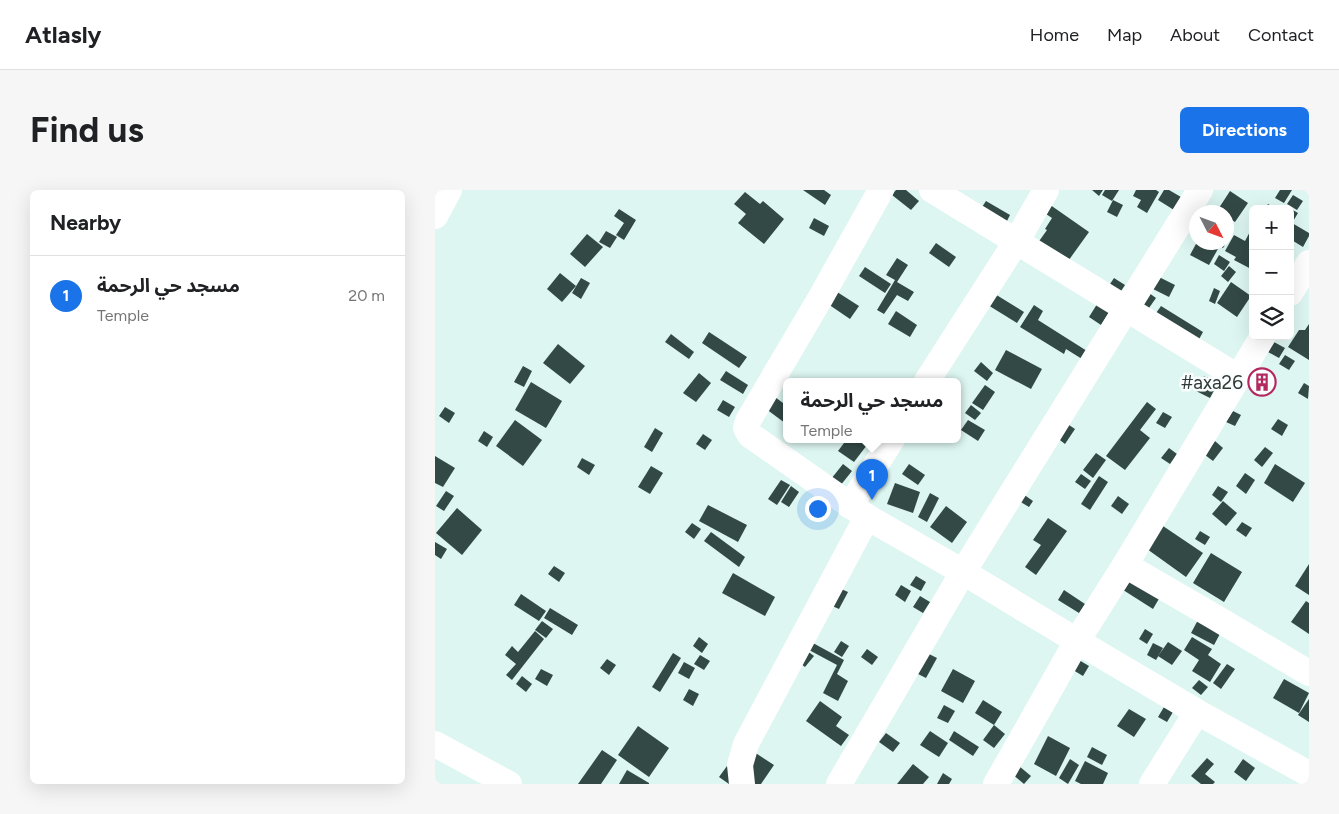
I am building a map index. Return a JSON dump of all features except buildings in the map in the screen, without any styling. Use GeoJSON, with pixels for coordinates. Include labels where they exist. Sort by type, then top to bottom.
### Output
{"type":"FeatureCollection","features":[{"type":"Feature","properties":{"kind":"street"},"geometry":{"type":"LineString","coordinates":[[435,216],[449,190]]}},
{"type":"Feature","properties":{"kind":"street"},"geometry":{"type":"LineString","coordinates":[[881,190],[748,421],[746,428],[750,435],[859,511],[1197,712],[1296,775]]}},
{"type":"Feature","properties":{"kind":"street"},"geometry":{"type":"LineString","coordinates":[[932,190],[1238,377]]}},
{"type":"Feature","properties":{"kind":"street"},"geometry":{"type":"LineString","coordinates":[[929,378],[1016,242],[1046,190]]}},
{"type":"Feature","properties":{"kind":"street"},"geometry":{"type":"LineString","coordinates":[[839,784],[963,572],[1200,190]]}},
{"type":"Feature","properties":{"kind":"street"},"geometry":{"type":"LineString","coordinates":[[1294,287],[1309,263]]}},
{"type":"Feature","properties":{"kind":"street"},"geometry":{"type":"LineString","coordinates":[[995,784],[1025,735],[1077,641],[1261,340]]}},
{"type":"Feature","properties":{"kind":"street"},"geometry":{"type":"LineString","coordinates":[[742,784],[740,765],[745,744],[859,511],[889,443]]}},
{"type":"Feature","properties":{"kind":"street"},"geometry":{"type":"LineString","coordinates":[[1125,565],[1309,673]]}},
{"type":"Feature","properties":{"kind":"street"},"geometry":{"type":"LineString","coordinates":[[1152,784],[1197,712]]}},
{"type":"Feature","properties":{"kind":"street"},"geometry":{"type":"LineString","coordinates":[[435,744],[509,784]]}},
{"type":"Feature","properties":{"kind":"place","name":"#axa26"},"geometry":{"type":"Point","coordinates":[1262,382]}},
{"type":"Feature","properties":{"kind":"place","name":"مسجد حي الرحمة"},"geometry":{"type":"Point","coordinates":[872,500]}}]}
